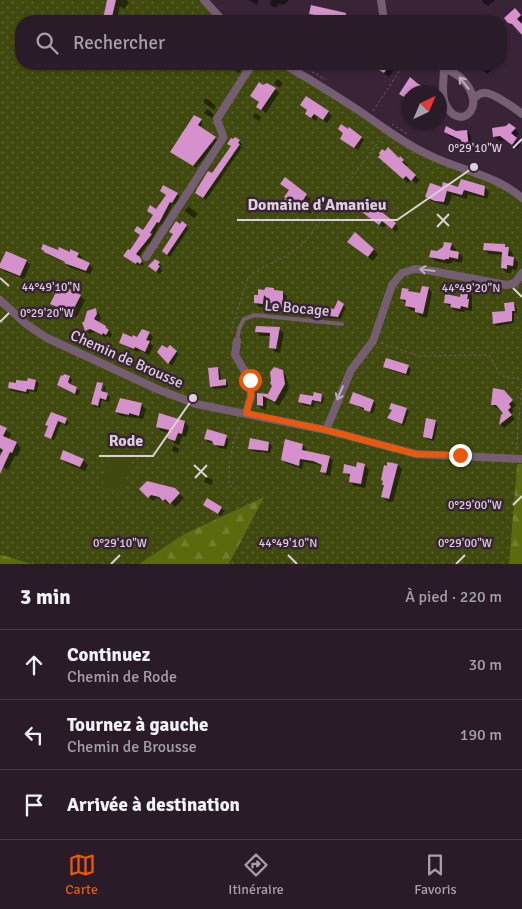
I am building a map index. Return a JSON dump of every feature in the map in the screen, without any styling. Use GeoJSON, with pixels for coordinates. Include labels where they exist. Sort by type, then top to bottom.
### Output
{"type":"FeatureCollection","features":[{"type":"Feature","properties":{"kind":"street"},"geometry":{"type":"LineString","coordinates":[[204,0],[218,15]]}},
{"type":"Feature","properties":{"kind":"street"},"geometry":{"type":"LineString","coordinates":[[381,0],[383,15]]}},
{"type":"Feature","properties":{"kind":"street"},"geometry":{"type":"LineString","coordinates":[[158,255],[148,253],[223,138],[217,119],[248,70]]}},
{"type":"Feature","properties":{"kind":"street"},"geometry":{"type":"LineString","coordinates":[[293,70],[389,127],[429,155],[497,182],[522,197]]}},
{"type":"Feature","properties":{"kind":"street"},"geometry":{"type":"LineString","coordinates":[[441,70],[445,102],[450,110],[460,117],[468,116],[473,109],[473,99],[466,83],[448,70]]}},
{"type":"Feature","properties":{"kind":"street"},"geometry":{"type":"LineString","coordinates":[[473,99],[481,93],[488,92],[522,114]]}},
{"type":"Feature","properties":{"kind":"street"},"geometry":{"type":"LineString","coordinates":[[326,430],[340,392],[351,370],[373,341],[392,284],[402,273],[414,269],[426,270],[507,285],[519,279],[522,273]]}},
{"type":"Feature","properties":{"kind":"street","name":"Chemin de Brousse"},"geometry":{"type":"LineString","coordinates":[[0,300],[26,324],[47,338],[157,390],[196,404],[326,430],[416,454],[519,459]]}},
{"type":"Feature","properties":{"kind":"street"},"geometry":{"type":"LineString","coordinates":[[237,341],[235,355],[250,380],[251,396],[246,413]]}},
{"type":"Feature","properties":{"kind":"lane","name":"Le Bocage"},"geometry":{"type":"LineString","coordinates":[[237,341],[239,328],[244,319],[255,315],[342,324]]}},
{"type":"Feature","properties":{"kind":"path"},"geometry":{"type":"LineString","coordinates":[[310,70],[326,80]]}},
{"type":"Feature","properties":{"kind":"path"},"geometry":{"type":"LineString","coordinates":[[368,108],[373,112],[400,70]]}},
{"type":"Feature","properties":{"kind":"path"},"geometry":{"type":"LineString","coordinates":[[237,341],[231,331],[248,278],[303,244],[389,127],[413,137]]}},
{"type":"Feature","properties":{"kind":"path"},"geometry":{"type":"LineString","coordinates":[[373,341],[419,356],[487,355],[490,356],[495,368],[503,376],[522,380]]}},
{"type":"Feature","properties":{"kind":"path"},"geometry":{"type":"LineString","coordinates":[[519,459],[522,384]]}},
{"type":"Feature","properties":{"kind":"path"},"geometry":{"type":"LineString","coordinates":[[226,564],[249,524],[251,513],[246,500],[229,484],[229,459],[235,436],[246,413]]}},
{"type":"Feature","properties":{"kind":"green space"},"geometry":{"type":"Polygon","coordinates":[[[0,0],[204,0],[218,15],[15,15],[15,70],[292,70],[387,130],[450,164],[522,198],[522,464],[517,464],[509,564],[229,564],[263,498],[184,534],[139,564],[32,564],[0,555],[0,0]]]}},
{"type":"Feature","properties":{"kind":"green space"},"geometry":{"type":"Polygon","coordinates":[[[112,447],[132,451],[122,492],[102,487],[112,447]]]}},
{"type":"Feature","properties":{"kind":"green space"},"geometry":{"type":"Polygon","coordinates":[[[517,464],[522,464],[522,564],[509,564],[517,464]]]}},
{"type":"Feature","properties":{"kind":"green space"},"geometry":{"type":"Polygon","coordinates":[[[264,497],[229,564],[139,564],[184,534],[264,497]]]}},
{"type":"Feature","properties":{"kind":"green space"},"geometry":{"type":"Polygon","coordinates":[[[0,555],[2,555],[32,564],[0,564],[0,555]]]}},
{"type":"Feature","properties":{"kind":"building"},"geometry":{"type":"Polygon","coordinates":[[[107,0],[116,0],[112,15],[104,15],[107,0]]]}},
{"type":"Feature","properties":{"kind":"building"},"geometry":{"type":"Polygon","coordinates":[[[311,5],[346,13],[346,15],[309,14],[311,5]]]}},
{"type":"Feature","properties":{"kind":"building"},"geometry":{"type":"Polygon","coordinates":[[[515,8],[521,15],[517,19],[522,24],[522,35],[512,24],[507,22],[507,15],[515,8]]]}},
{"type":"Feature","properties":{"kind":"building"},"geometry":{"type":"Polygon","coordinates":[[[410,77],[420,85],[405,85],[410,77]]]}},
{"type":"Feature","properties":{"kind":"building"},"geometry":{"type":"Polygon","coordinates":[[[259,82],[263,85],[267,83],[276,88],[261,110],[256,107],[259,102],[250,96],[259,82]]]}},
{"type":"Feature","properties":{"kind":"building"},"geometry":{"type":"Polygon","coordinates":[[[306,96],[329,111],[323,120],[314,114],[311,118],[305,114],[307,110],[300,105],[306,96]]]}},
{"type":"Feature","properties":{"kind":"building"},"geometry":{"type":"Polygon","coordinates":[[[194,115],[202,119],[198,125],[216,137],[193,166],[170,152],[194,115]]]}},
{"type":"Feature","properties":{"kind":"building"},"geometry":{"type":"Polygon","coordinates":[[[509,123],[516,128],[511,133],[517,138],[512,145],[500,136],[493,137],[492,128],[506,126],[509,123]]]}},
{"type":"Feature","properties":{"kind":"building"},"geometry":{"type":"Polygon","coordinates":[[[341,124],[348,129],[349,127],[362,137],[354,148],[340,139],[343,133],[338,129],[341,124]]]}},
{"type":"Feature","properties":{"kind":"building"},"geometry":{"type":"Polygon","coordinates":[[[447,126],[456,131],[467,130],[469,148],[462,149],[461,140],[444,132],[447,130],[447,126]]]}},
{"type":"Feature","properties":{"kind":"building"},"geometry":{"type":"Polygon","coordinates":[[[235,137],[240,140],[238,143],[240,144],[203,198],[195,193],[197,189],[208,171],[212,173],[231,146],[227,144],[231,138],[235,137]]]}},
{"type":"Feature","properties":{"kind":"building"},"geometry":{"type":"Polygon","coordinates":[[[388,147],[399,158],[400,156],[404,160],[402,162],[416,175],[411,181],[406,176],[403,179],[378,157],[382,149],[385,151],[388,147]]]}},
{"type":"Feature","properties":{"kind":"building"},"geometry":{"type":"Polygon","coordinates":[[[285,177],[307,194],[302,202],[309,206],[305,211],[299,207],[296,211],[284,200],[289,190],[280,184],[285,177]]]}},
{"type":"Feature","properties":{"kind":"building"},"geometry":{"type":"Polygon","coordinates":[[[461,179],[485,186],[484,196],[464,190],[462,195],[447,191],[444,202],[425,197],[430,183],[442,187],[443,182],[458,187],[461,179]]]}},
{"type":"Feature","properties":{"kind":"building"},"geometry":{"type":"Polygon","coordinates":[[[163,185],[178,193],[172,203],[170,202],[159,223],[157,222],[150,233],[152,234],[136,254],[142,261],[140,264],[137,262],[136,264],[123,256],[128,249],[130,250],[140,235],[134,231],[137,226],[143,230],[153,215],[147,211],[150,205],[156,209],[166,195],[160,191],[163,185]]]}},
{"type":"Feature","properties":{"kind":"building"},"geometry":{"type":"Polygon","coordinates":[[[358,200],[368,208],[371,204],[396,223],[392,229],[382,221],[379,225],[354,206],[358,200]]]}},
{"type":"Feature","properties":{"kind":"building"},"geometry":{"type":"Polygon","coordinates":[[[176,221],[180,224],[182,221],[187,225],[167,255],[162,251],[173,234],[169,232],[176,221]]]}},
{"type":"Feature","properties":{"kind":"building"},"geometry":{"type":"Polygon","coordinates":[[[355,232],[374,249],[368,257],[347,242],[355,232]]]}},
{"type":"Feature","properties":{"kind":"building"},"geometry":{"type":"Polygon","coordinates":[[[444,242],[452,243],[450,250],[459,252],[458,259],[449,257],[449,259],[445,260],[429,257],[431,250],[437,251],[443,247],[444,242]]]}},
{"type":"Feature","properties":{"kind":"building"},"geometry":{"type":"Polygon","coordinates":[[[484,243],[505,244],[505,247],[509,247],[508,256],[514,257],[513,266],[507,265],[507,269],[501,268],[502,252],[483,250],[484,243]]]}},
{"type":"Feature","properties":{"kind":"building"},"geometry":{"type":"Polygon","coordinates":[[[43,244],[58,250],[59,247],[70,252],[70,249],[79,253],[77,257],[90,263],[86,271],[64,263],[44,252],[41,249],[43,244]]]}},
{"type":"Feature","properties":{"kind":"building"},"geometry":{"type":"Polygon","coordinates":[[[6,251],[27,260],[20,276],[0,268],[6,251]]]}},
{"type":"Feature","properties":{"kind":"building"},"geometry":{"type":"Polygon","coordinates":[[[155,259],[160,262],[156,272],[148,266],[155,259]]]}},
{"type":"Feature","properties":{"kind":"building"},"geometry":{"type":"Polygon","coordinates":[[[60,284],[81,295],[71,314],[50,304],[60,284]]]}},
{"type":"Feature","properties":{"kind":"building"},"geometry":{"type":"Polygon","coordinates":[[[422,286],[429,287],[423,314],[415,312],[415,308],[405,306],[406,300],[400,299],[402,288],[420,293],[422,286]]]}},
{"type":"Feature","properties":{"kind":"building"},"geometry":{"type":"Polygon","coordinates":[[[266,287],[283,291],[283,308],[274,307],[264,295],[263,304],[254,303],[254,295],[258,295],[258,289],[264,290],[266,287]]]}},
{"type":"Feature","properties":{"kind":"building"},"geometry":{"type":"Polygon","coordinates":[[[462,288],[469,290],[468,308],[461,306],[460,309],[450,307],[451,304],[444,303],[445,294],[460,297],[462,288]]]}},
{"type":"Feature","properties":{"kind":"building"},"geometry":{"type":"Polygon","coordinates":[[[338,300],[344,304],[338,317],[319,315],[320,307],[334,309],[338,300]]]}},
{"type":"Feature","properties":{"kind":"building"},"geometry":{"type":"Polygon","coordinates":[[[514,302],[515,311],[512,311],[512,321],[493,324],[492,312],[505,311],[504,303],[514,302]]]}},
{"type":"Feature","properties":{"kind":"building"},"geometry":{"type":"Polygon","coordinates":[[[96,308],[97,314],[94,319],[109,330],[106,335],[90,329],[85,331],[82,322],[84,322],[87,311],[96,308]]]}},
{"type":"Feature","properties":{"kind":"building"},"geometry":{"type":"Polygon","coordinates":[[[256,326],[280,327],[276,349],[269,348],[270,333],[255,332],[256,326]]]}},
{"type":"Feature","properties":{"kind":"building"},"geometry":{"type":"Polygon","coordinates":[[[142,329],[150,332],[146,340],[150,341],[145,352],[119,343],[123,333],[137,337],[142,329]]]}},
{"type":"Feature","properties":{"kind":"building"},"geometry":{"type":"Polygon","coordinates":[[[162,345],[167,348],[170,345],[177,351],[168,364],[157,352],[162,345]]]}},
{"type":"Feature","properties":{"kind":"building"},"geometry":{"type":"Polygon","coordinates":[[[386,358],[409,365],[406,374],[383,367],[386,358]]]}},
{"type":"Feature","properties":{"kind":"building"},"geometry":{"type":"Polygon","coordinates":[[[218,367],[219,380],[226,379],[226,385],[210,387],[208,368],[218,367]]]}},
{"type":"Feature","properties":{"kind":"building"},"geometry":{"type":"Polygon","coordinates":[[[274,367],[283,370],[285,384],[275,402],[263,396],[263,406],[257,405],[257,393],[268,394],[272,386],[270,383],[270,372],[274,367]]]}},
{"type":"Feature","properties":{"kind":"building"},"geometry":{"type":"Polygon","coordinates":[[[64,374],[70,376],[68,382],[70,384],[77,387],[75,394],[57,385],[61,375],[63,376],[64,374]]]}},
{"type":"Feature","properties":{"kind":"building"},"geometry":{"type":"Polygon","coordinates":[[[28,378],[36,380],[34,390],[27,389],[26,392],[8,388],[9,382],[16,383],[16,380],[27,381],[28,378]]]}},
{"type":"Feature","properties":{"kind":"building"},"geometry":{"type":"Polygon","coordinates":[[[97,382],[103,383],[101,391],[108,393],[106,400],[100,398],[98,406],[91,404],[97,382]]]}},
{"type":"Feature","properties":{"kind":"building"},"geometry":{"type":"Polygon","coordinates":[[[493,388],[504,390],[513,400],[509,404],[511,407],[508,410],[512,415],[499,425],[503,413],[496,405],[491,405],[493,388]]]}},
{"type":"Feature","properties":{"kind":"building"},"geometry":{"type":"Polygon","coordinates":[[[314,392],[322,394],[321,402],[312,400],[311,405],[298,402],[300,394],[313,396],[314,392]]]}},
{"type":"Feature","properties":{"kind":"building"},"geometry":{"type":"Polygon","coordinates":[[[353,392],[374,400],[370,412],[349,403],[353,392]]]}},
{"type":"Feature","properties":{"kind":"building"},"geometry":{"type":"Polygon","coordinates":[[[120,398],[142,403],[139,416],[115,412],[120,398]]]}},
{"type":"Feature","properties":{"kind":"building"},"geometry":{"type":"Polygon","coordinates":[[[391,403],[407,408],[402,424],[387,418],[392,410],[389,409],[391,403]]]}},
{"type":"Feature","properties":{"kind":"building"},"geometry":{"type":"Polygon","coordinates":[[[51,412],[67,418],[65,424],[58,421],[51,439],[44,436],[48,426],[45,425],[51,412]]]}},
{"type":"Feature","properties":{"kind":"building"},"geometry":{"type":"Polygon","coordinates":[[[159,413],[185,421],[182,434],[178,433],[175,441],[167,437],[169,430],[156,427],[159,413]]]}},
{"type":"Feature","properties":{"kind":"building"},"geometry":{"type":"Polygon","coordinates":[[[426,418],[436,420],[432,439],[423,437],[426,418]]]}},
{"type":"Feature","properties":{"kind":"building"},"geometry":{"type":"Polygon","coordinates":[[[0,425],[7,428],[3,436],[17,442],[0,474],[0,456],[3,450],[0,448],[0,425]]]}},
{"type":"Feature","properties":{"kind":"building"},"geometry":{"type":"Polygon","coordinates":[[[207,429],[227,435],[224,446],[214,445],[212,441],[204,439],[207,429]]]}},
{"type":"Feature","properties":{"kind":"building"},"geometry":{"type":"Polygon","coordinates":[[[250,438],[269,442],[268,451],[248,449],[250,438]]]}},
{"type":"Feature","properties":{"kind":"building"},"geometry":{"type":"Polygon","coordinates":[[[285,439],[303,444],[302,450],[330,456],[326,473],[320,472],[322,465],[313,461],[300,459],[299,466],[281,460],[285,439]]]}},
{"type":"Feature","properties":{"kind":"building"},"geometry":{"type":"Polygon","coordinates":[[[63,450],[84,459],[80,467],[60,459],[63,450]]]}},
{"type":"Feature","properties":{"kind":"building"},"geometry":{"type":"Polygon","coordinates":[[[357,462],[365,464],[361,484],[349,482],[350,474],[343,473],[344,464],[356,467],[357,462]]]}},
{"type":"Feature","properties":{"kind":"building"},"geometry":{"type":"Polygon","coordinates":[[[387,462],[398,464],[389,499],[381,497],[384,485],[382,485],[383,481],[381,480],[384,465],[387,466],[387,462]]]}},
{"type":"Feature","properties":{"kind":"building"},"geometry":{"type":"Polygon","coordinates":[[[147,481],[175,488],[180,493],[170,504],[165,499],[163,501],[159,497],[151,495],[148,498],[139,489],[147,481]]]}},
{"type":"Feature","properties":{"kind":"building"},"geometry":{"type":"Polygon","coordinates":[[[207,498],[222,507],[218,514],[203,505],[207,498]]]}},
{"type":"Feature","properties":{"kind":"place","name":"Domaine d'Amanieu"},"geometry":{"type":"Point","coordinates":[474,167]}},
{"type":"Feature","properties":{"kind":"place","name":"Rode"},"geometry":{"type":"Point","coordinates":[193,398]}},
{"type":"Feature","properties":{"kind":"route"},"geometry":{"type":"LineString","coordinates":[[250,380],[251,396],[246,413],[326,430],[416,454],[460,455]]}}]}
